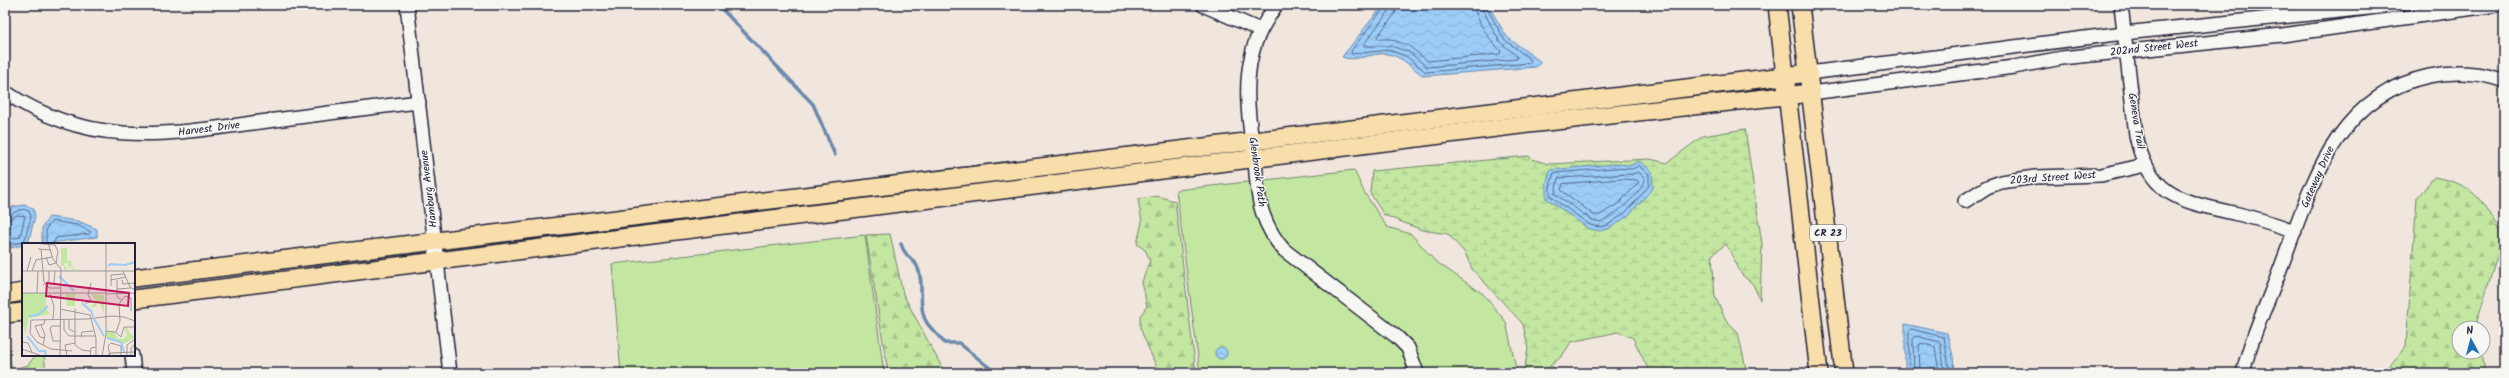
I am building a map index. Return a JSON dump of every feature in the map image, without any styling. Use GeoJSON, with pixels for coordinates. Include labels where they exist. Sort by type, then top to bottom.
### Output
{"type":"FeatureCollection","features":[{"type":"Feature","properties":{"kind":"main road","name":"CR 23"},"geometry":{"type":"LineString","coordinates":[[1777,5],[1819,373]]}},
{"type":"Feature","properties":{"kind":"main road","name":"CR 23"},"geometry":{"type":"LineString","coordinates":[[1800,5],[1844,373]]}},
{"type":"Feature","properties":{"kind":"main road"},"geometry":{"type":"LineString","coordinates":[[135,299],[437,251],[1252,140],[1809,73]]}},
{"type":"Feature","properties":{"kind":"main road"},"geometry":{"type":"LineString","coordinates":[[135,278],[437,251],[1254,160],[1537,123],[1811,93]]}},
{"type":"Feature","properties":{"kind":"main road"},"geometry":{"type":"LineString","coordinates":[[5,295],[22,292]]}},
{"type":"Feature","properties":{"kind":"main road"},"geometry":{"type":"LineString","coordinates":[[5,314],[22,312]]}},
{"type":"Feature","properties":{"kind":"street","name":"Hamburg Avenue"},"geometry":{"type":"LineString","coordinates":[[407,5],[437,251],[450,373]]}},
{"type":"Feature","properties":{"kind":"street"},"geometry":{"type":"LineString","coordinates":[[1203,5],[1260,30]]}},
{"type":"Feature","properties":{"kind":"street","name":"Glenbrook Path"},"geometry":{"type":"LineString","coordinates":[[1276,5],[1260,30],[1252,52],[1247,78],[1254,160],[1261,206],[1273,237],[1312,273],[1397,337],[1408,348],[1417,373]]}},
{"type":"Feature","properties":{"kind":"street","name":"Geneva Trail"},"geometry":{"type":"LineString","coordinates":[[2121,5],[2136,135],[2145,164],[2166,189],[2186,201],[2295,230]]}},
{"type":"Feature","properties":{"kind":"street","name":"202nd Street West"},"geometry":{"type":"LineString","coordinates":[[1809,73],[2124,33],[2398,5]]}},
{"type":"Feature","properties":{"kind":"street","name":"202nd Street West"},"geometry":{"type":"LineString","coordinates":[[1811,93],[2014,67],[2062,58],[2282,35],[2496,5]]}},
{"type":"Feature","properties":{"kind":"street","name":"Gateway Drive"},"geometry":{"type":"LineString","coordinates":[[2243,373],[2295,230],[2332,144],[2350,120],[2372,101],[2410,81],[2437,75],[2470,73],[2504,81]]}},
{"type":"Feature","properties":{"kind":"street","name":"Harvest Drive"},"geometry":{"type":"LineString","coordinates":[[5,92],[29,106],[62,120],[116,133],[141,135],[188,132],[419,102]]}},
{"type":"Feature","properties":{"kind":"street","name":"203rd Street West"},"geometry":{"type":"LineString","coordinates":[[1965,201],[1987,187],[2006,181],[2035,177],[2101,175],[2145,164]]}},
{"type":"Feature","properties":{"kind":"street"},"geometry":{"type":"LineString","coordinates":[[132,356],[134,373]]}},
{"type":"Feature","properties":{"kind":"green space"},"geometry":{"type":"Polygon","coordinates":[[[1745,129],[1762,244],[1760,300],[1753,284],[1742,275],[1726,244],[1712,255],[1715,297],[1727,322],[1738,333],[1747,373],[1650,373],[1633,338],[1618,332],[1571,342],[1562,356],[1542,373],[1524,373],[1528,348],[1523,324],[1472,269],[1465,253],[1448,234],[1422,230],[1384,215],[1370,193],[1372,171],[1529,156],[1532,159],[1548,164],[1650,159],[1667,163],[1703,136],[1745,129]]]}},
{"type":"Feature","properties":{"kind":"green space"},"geometry":{"type":"Polygon","coordinates":[[[1354,170],[1364,192],[1387,227],[1411,234],[1435,261],[1483,294],[1506,322],[1517,373],[1200,373],[1176,190],[1354,170]]]}},
{"type":"Feature","properties":{"kind":"green space"},"geometry":{"type":"Polygon","coordinates":[[[2434,177],[2449,180],[2469,190],[2477,196],[2503,237],[2477,320],[2451,320],[2451,360],[2483,360],[2485,373],[2384,373],[2406,346],[2417,198],[2434,177]]]}},
{"type":"Feature","properties":{"kind":"green space"},"geometry":{"type":"Polygon","coordinates":[[[1157,196],[1175,201],[1196,373],[1159,373],[1140,328],[1140,316],[1147,306],[1142,282],[1150,260],[1145,250],[1137,244],[1142,222],[1138,199],[1157,196]]]}},
{"type":"Feature","properties":{"kind":"green space"},"geometry":{"type":"Polygon","coordinates":[[[890,234],[903,294],[945,373],[888,373],[866,235],[890,234]]]}},
{"type":"Feature","properties":{"kind":"green space"},"geometry":{"type":"Polygon","coordinates":[[[865,235],[884,373],[621,373],[612,264],[865,235]]]}},
{"type":"Feature","properties":{"kind":"green space"},"geometry":{"type":"Polygon","coordinates":[[[5,320],[12,373],[5,373],[5,320]]]}},
{"type":"Feature","properties":{"kind":"green space"},"geometry":{"type":"Polygon","coordinates":[[[35,356],[44,356],[46,373],[12,373],[11,370],[28,365],[35,356]]]}},
{"type":"Feature","properties":{"kind":"green space"},"geometry":{"type":"Polygon","coordinates":[[[1541,360],[1562,373],[1531,373],[1541,360]]]}},
{"type":"Feature","properties":{"kind":"water"},"geometry":{"type":"Polygon","coordinates":[[[1383,5],[1488,5],[1507,37],[1541,62],[1536,67],[1424,76],[1403,60],[1393,55],[1376,54],[1352,59],[1342,57],[1383,5]]]}},
{"type":"Feature","properties":{"kind":"water"},"geometry":{"type":"Polygon","coordinates":[[[1896,5],[1946,5],[1897,10],[1896,5]]]}},
{"type":"Feature","properties":{"kind":"water"},"geometry":{"type":"Polygon","coordinates":[[[1637,161],[1641,162],[1652,171],[1653,188],[1628,216],[1610,228],[1600,231],[1589,229],[1546,198],[1546,185],[1550,170],[1613,164],[1632,165],[1637,161]]]}},
{"type":"Feature","properties":{"kind":"water"},"geometry":{"type":"Polygon","coordinates":[[[24,205],[33,208],[35,216],[28,243],[22,243],[22,245],[5,249],[5,214],[12,207],[24,205]]]}},
{"type":"Feature","properties":{"kind":"water"},"geometry":{"type":"Polygon","coordinates":[[[49,217],[78,221],[97,229],[97,237],[42,243],[42,228],[49,217]]]}},
{"type":"Feature","properties":{"kind":"water"},"geometry":{"type":"Polygon","coordinates":[[[1905,324],[1947,333],[1953,356],[1954,373],[1905,373],[1905,324]]]}},
{"type":"Feature","properties":{"kind":"water"},"geometry":{"type":"Polygon","coordinates":[[[1219,347],[1223,347],[1227,353],[1223,359],[1219,359],[1215,355],[1215,351],[1219,347]]]}},
{"type":"Feature","properties":{"kind":"waterway"},"geometry":{"type":"LineString","coordinates":[[718,5],[813,104],[835,155]]}},
{"type":"Feature","properties":{"kind":"waterway"},"geometry":{"type":"LineString","coordinates":[[901,244],[905,253],[915,263],[919,271],[922,307],[926,322],[944,343],[959,343],[996,373]]}}]}
